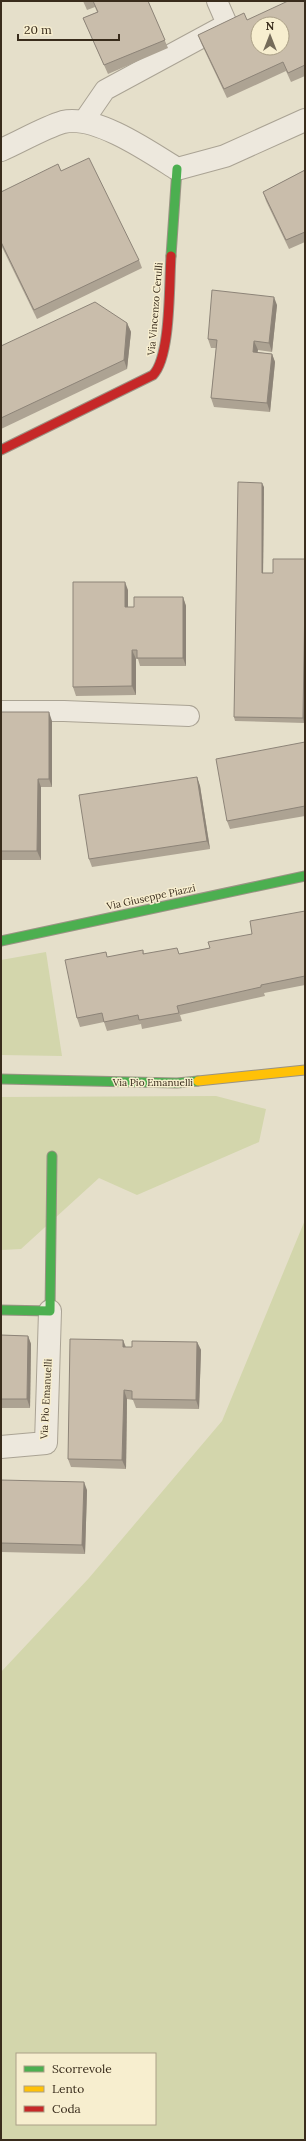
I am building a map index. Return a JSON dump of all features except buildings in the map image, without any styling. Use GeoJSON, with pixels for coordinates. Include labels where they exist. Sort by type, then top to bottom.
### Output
{"type":"FeatureCollection","features":[{"type":"Feature","properties":{"kind":"street"},"geometry":{"type":"LineString","coordinates":[[1,150],[62,122],[83,122],[132,142],[177,169],[225,156],[305,120]]}},
{"type":"Feature","properties":{"kind":"street","name":"Via Vincenzo Cerulli"},"geometry":{"type":"LineString","coordinates":[[1,450],[153,375],[159,369],[165,347],[177,169]]}},
{"type":"Feature","properties":{"kind":"street","name":"Via Giuseppe Piazzi"},"geometry":{"type":"LineString","coordinates":[[1,941],[305,876]]}},
{"type":"Feature","properties":{"kind":"street","name":"Via Pio Emanuelli"},"geometry":{"type":"LineString","coordinates":[[1,1079],[177,1083],[305,1070]]}},
{"type":"Feature","properties":{"kind":"street","name":"Via Pio Emanuelli"},"geometry":{"type":"LineString","coordinates":[[1,1447],[46,1443],[50,1311],[52,1156]]}},
{"type":"Feature","properties":{"kind":"street"},"geometry":{"type":"LineString","coordinates":[[1,1310],[50,1311]]}},
{"type":"Feature","properties":{"kind":"lane"},"geometry":{"type":"LineString","coordinates":[[83,122],[105,90],[227,24],[217,1]]}},
{"type":"Feature","properties":{"kind":"lane"},"geometry":{"type":"LineString","coordinates":[[1,711],[64,711],[189,716]]}},
{"type":"Feature","properties":{"kind":"green space"},"geometry":{"type":"Polygon","coordinates":[[[46,952],[62,1056],[1,1055],[1,960],[46,952]]]}},
{"type":"Feature","properties":{"kind":"green space"},"geometry":{"type":"Polygon","coordinates":[[[216,1096],[266,1109],[259,1142],[137,1195],[99,1178],[21,1249],[1,1250],[1,1097],[216,1096]]]}},
{"type":"Feature","properties":{"kind":"green space"},"geometry":{"type":"Polygon","coordinates":[[[305,1220],[305,2140],[1,2140],[1,1672],[89,1578],[222,1421],[305,1220]]]}},
{"type":"Feature","properties":{"kind":"traffic: fast"},"geometry":{"type":"LineString","coordinates":[[171,256],[177,169]]}},
{"type":"Feature","properties":{"kind":"traffic: fast"},"geometry":{"type":"LineString","coordinates":[[1,941],[305,876]]}},
{"type":"Feature","properties":{"kind":"traffic: fast"},"geometry":{"type":"LineString","coordinates":[[1,1079],[177,1083],[198,1081]]}},
{"type":"Feature","properties":{"kind":"traffic: fast"},"geometry":{"type":"LineString","coordinates":[[1,1310],[50,1311],[52,1156]]}},
{"type":"Feature","properties":{"kind":"traffic: slow"},"geometry":{"type":"LineString","coordinates":[[198,1081],[305,1070]]}},
{"type":"Feature","properties":{"kind":"traffic: jam"},"geometry":{"type":"LineString","coordinates":[[1,450],[153,375],[159,366],[166,337],[171,256]]}}]}
